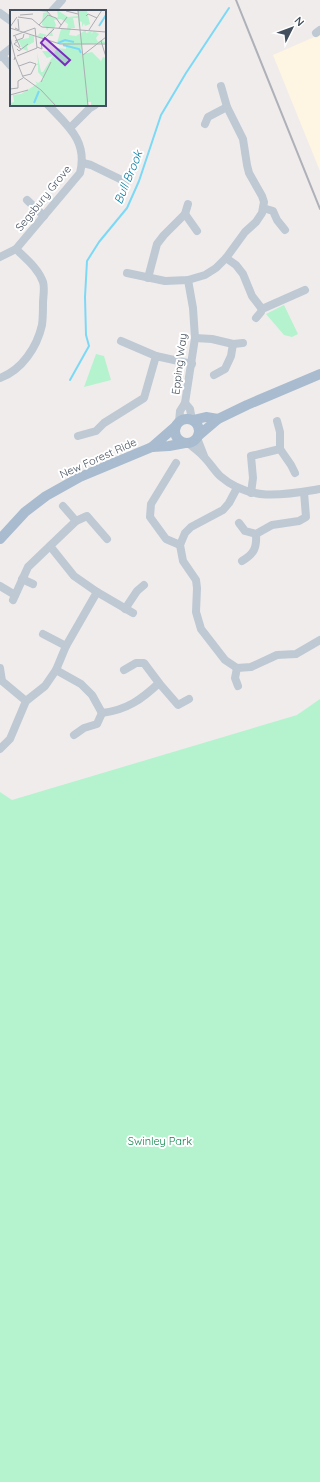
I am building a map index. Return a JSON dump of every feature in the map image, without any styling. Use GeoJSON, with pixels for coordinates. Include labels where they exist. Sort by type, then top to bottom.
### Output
{"type":"FeatureCollection","features":[{"type":"Feature","properties":{"kind":"main road","name":"New Forest Ride"},"geometry":{"type":"LineString","coordinates":[[152,447],[187,443],[198,437],[218,419],[246,405],[320,374]]}},
{"type":"Feature","properties":{"kind":"main road","name":"New Forest Ride"},"geometry":{"type":"LineString","coordinates":[[0,539],[25,512],[46,496],[80,477],[152,447],[185,419],[193,420],[206,417],[218,419]]}},
{"type":"Feature","properties":{"kind":"main road"},"geometry":{"type":"LineString","coordinates":[[193,420],[200,429],[198,437]]}},
{"type":"Feature","properties":{"kind":"main road"},"geometry":{"type":"LineString","coordinates":[[178,424],[176,435],[178,438],[187,443]]}},
{"type":"Feature","properties":{"kind":"street"},"geometry":{"type":"LineString","coordinates":[[53,10],[62,0]]}},
{"type":"Feature","properties":{"kind":"street"},"geometry":{"type":"LineString","coordinates":[[0,13],[10,20]]}},
{"type":"Feature","properties":{"kind":"street"},"geometry":{"type":"LineString","coordinates":[[10,49],[1,56],[10,65]]}},
{"type":"Feature","properties":{"kind":"street"},"geometry":{"type":"LineString","coordinates":[[127,273],[165,281],[188,280],[205,275],[216,268],[226,258],[245,232],[259,218],[263,208],[262,196],[247,165],[243,139],[227,107],[221,86]]}},
{"type":"Feature","properties":{"kind":"street","name":"Segsbury Grove"},"geometry":{"type":"LineString","coordinates":[[0,257],[16,249],[80,173],[83,163],[79,140],[70,128],[49,106]]}},
{"type":"Feature","properties":{"kind":"street"},"geometry":{"type":"LineString","coordinates":[[70,128],[93,106]]}},
{"type":"Feature","properties":{"kind":"street"},"geometry":{"type":"LineString","coordinates":[[205,124],[208,117],[227,107]]}},
{"type":"Feature","properties":{"kind":"street"},"geometry":{"type":"LineString","coordinates":[[83,163],[91,164],[126,182]]}},
{"type":"Feature","properties":{"kind":"street"},"geometry":{"type":"LineString","coordinates":[[27,200],[44,216]]}},
{"type":"Feature","properties":{"kind":"street"},"geometry":{"type":"LineString","coordinates":[[148,278],[157,244],[184,214],[188,204]]}},
{"type":"Feature","properties":{"kind":"street"},"geometry":{"type":"LineString","coordinates":[[263,208],[273,211],[277,220],[286,230]]}},
{"type":"Feature","properties":{"kind":"street"},"geometry":{"type":"LineString","coordinates":[[184,214],[197,231]]}},
{"type":"Feature","properties":{"kind":"street"},"geometry":{"type":"LineString","coordinates":[[0,378],[14,371],[27,357],[36,343],[42,323],[44,283],[38,271],[16,249]]}},
{"type":"Feature","properties":{"kind":"street"},"geometry":{"type":"LineString","coordinates":[[226,258],[236,265],[243,274],[252,296],[262,309]]}},
{"type":"Feature","properties":{"kind":"street","name":"Epping Way"},"geometry":{"type":"LineString","coordinates":[[178,424],[180,410],[185,403],[195,338],[193,308],[188,280]]}},
{"type":"Feature","properties":{"kind":"street"},"geometry":{"type":"LineString","coordinates":[[256,318],[262,309],[305,290]]}},
{"type":"Feature","properties":{"kind":"street"},"geometry":{"type":"LineString","coordinates":[[195,338],[212,339],[233,344],[243,343]]}},
{"type":"Feature","properties":{"kind":"street"},"geometry":{"type":"LineString","coordinates":[[121,341],[156,356],[192,364]]}},
{"type":"Feature","properties":{"kind":"street"},"geometry":{"type":"LineString","coordinates":[[214,375],[225,369],[231,356],[233,344]]}},
{"type":"Feature","properties":{"kind":"street"},"geometry":{"type":"LineString","coordinates":[[78,436],[96,431],[104,423],[144,398],[156,356]]}},
{"type":"Feature","properties":{"kind":"street","name":"Epping Way"},"geometry":{"type":"LineString","coordinates":[[185,403],[190,409],[193,420]]}},
{"type":"Feature","properties":{"kind":"street"},"geometry":{"type":"LineString","coordinates":[[277,421],[280,432],[280,449],[295,473]]}},
{"type":"Feature","properties":{"kind":"street"},"geometry":{"type":"LineString","coordinates":[[198,437],[204,456]]}},
{"type":"Feature","properties":{"kind":"street"},"geometry":{"type":"LineString","coordinates":[[187,443],[204,456],[221,476],[237,488],[250,493],[267,496],[320,490]]}},
{"type":"Feature","properties":{"kind":"street"},"geometry":{"type":"LineString","coordinates":[[250,493],[254,478],[251,456],[280,449]]}},
{"type":"Feature","properties":{"kind":"street"},"geometry":{"type":"LineString","coordinates":[[176,463],[151,504],[150,517],[166,539],[180,545]]}},
{"type":"Feature","properties":{"kind":"street"},"geometry":{"type":"LineString","coordinates":[[237,488],[229,503],[223,510],[191,527],[185,533],[180,545],[183,561],[196,580],[196,612],[201,629],[225,660],[237,668],[251,667],[277,655],[296,654],[320,640]]}},
{"type":"Feature","properties":{"kind":"street"},"geometry":{"type":"LineString","coordinates":[[239,523],[245,531],[256,534],[272,525],[300,521],[306,517],[304,492]]}},
{"type":"Feature","properties":{"kind":"street"},"geometry":{"type":"LineString","coordinates":[[63,506],[76,521]]}},
{"type":"Feature","properties":{"kind":"street"},"geometry":{"type":"LineString","coordinates":[[0,586],[14,597],[28,567],[76,521],[87,516],[107,539]]}},
{"type":"Feature","properties":{"kind":"street"},"geometry":{"type":"LineString","coordinates":[[242,561],[249,557],[257,546],[256,534]]}},
{"type":"Feature","properties":{"kind":"street"},"geometry":{"type":"LineString","coordinates":[[50,546],[74,576],[97,592],[133,613]]}},
{"type":"Feature","properties":{"kind":"street"},"geometry":{"type":"LineString","coordinates":[[22,579],[33,584]]}},
{"type":"Feature","properties":{"kind":"street"},"geometry":{"type":"LineString","coordinates":[[125,609],[137,591],[144,585]]}},
{"type":"Feature","properties":{"kind":"street"},"geometry":{"type":"LineString","coordinates":[[0,749],[10,739],[26,700],[45,686],[56,670],[66,646],[97,592]]}},
{"type":"Feature","properties":{"kind":"street"},"geometry":{"type":"LineString","coordinates":[[43,634],[66,646]]}},
{"type":"Feature","properties":{"kind":"street"},"geometry":{"type":"LineString","coordinates":[[124,670],[136,662],[144,663],[178,705],[189,698]]}},
{"type":"Feature","properties":{"kind":"street"},"geometry":{"type":"LineString","coordinates":[[0,668],[2,682],[26,700]]}},
{"type":"Feature","properties":{"kind":"street"},"geometry":{"type":"LineString","coordinates":[[237,668],[235,678],[238,686]]}},
{"type":"Feature","properties":{"kind":"street"},"geometry":{"type":"LineString","coordinates":[[56,670],[81,684],[92,695],[102,713]]}},
{"type":"Feature","properties":{"kind":"street"},"geometry":{"type":"LineString","coordinates":[[102,713],[116,711],[141,699],[159,683]]}},
{"type":"Feature","properties":{"kind":"street"},"geometry":{"type":"LineString","coordinates":[[74,735],[84,728],[97,724],[102,713]]}},
{"type":"Feature","properties":{"kind":"shaded area"},"geometry":{"type":"Polygon","coordinates":[[[320,35],[320,171],[273,55],[320,35]]]}},
{"type":"Feature","properties":{"kind":"green space"},"geometry":{"type":"Polygon","coordinates":[[[284,305],[298,334],[292,337],[284,335],[266,314],[284,305]]]}},
{"type":"Feature","properties":{"kind":"green space"},"geometry":{"type":"Polygon","coordinates":[[[96,354],[104,356],[111,380],[84,387],[96,354]]]}},
{"type":"Feature","properties":{"kind":"green space","name":"Swinley Park"},"geometry":{"type":"Polygon","coordinates":[[[320,699],[320,1482],[0,1482],[0,792],[12,800],[297,715],[320,699]]]}},
{"type":"Feature","properties":{"kind":"waterway","name":"Bull Brook"},"geometry":{"type":"LineString","coordinates":[[70,380],[89,346],[86,335],[85,297],[87,261],[99,242],[127,208],[139,181],[161,115],[186,73],[229,8]]}},
{"type":"Feature","properties":{"kind":"railway"},"geometry":{"type":"LineString","coordinates":[[236,0],[320,209]]}}]}
